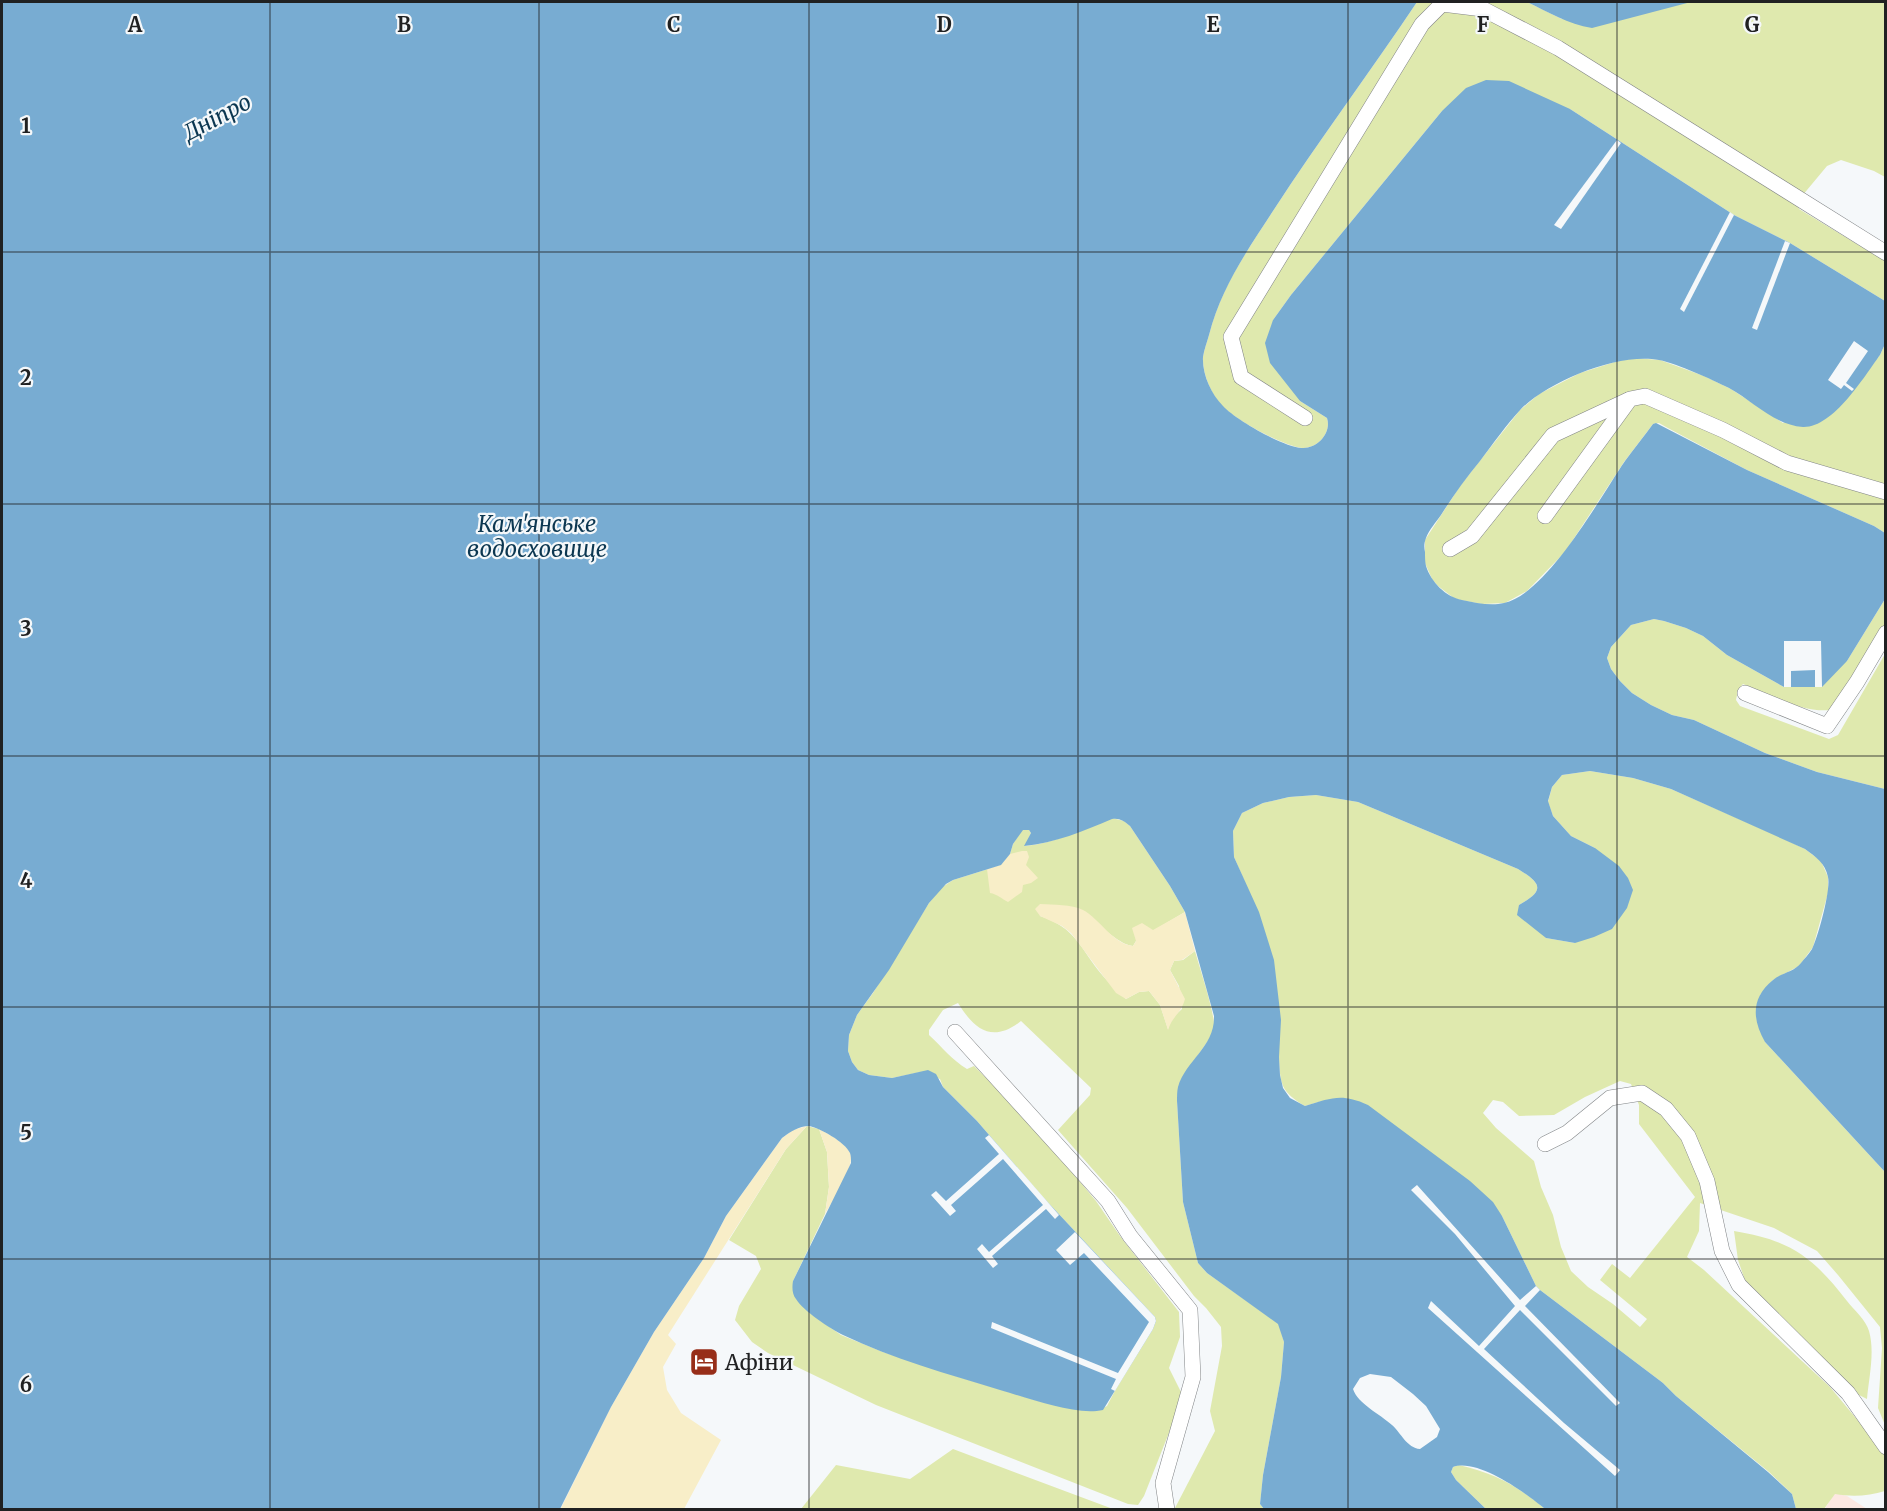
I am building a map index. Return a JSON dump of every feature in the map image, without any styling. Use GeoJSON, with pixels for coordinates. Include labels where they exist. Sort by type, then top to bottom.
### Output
{"type":"FeatureCollection","features":[{"type":"Feature","properties":{"kind":"street"},"geometry":{"type":"LineString","coordinates":[[1305,418],[1241,377],[1231,337],[1422,24],[1442,4],[1483,9],[1558,48],[1886,253]]}},
{"type":"Feature","properties":{"kind":"street"},"geometry":{"type":"LineString","coordinates":[[1450,549],[1472,536],[1552,435],[1630,399],[1645,396],[1723,430],[1787,463],[1886,492]]}},
{"type":"Feature","properties":{"kind":"street"},"geometry":{"type":"LineString","coordinates":[[1545,516],[1630,399]]}},
{"type":"Feature","properties":{"kind":"street"},"geometry":{"type":"LineString","coordinates":[[1745,693],[1827,726],[1886,633]]}},
{"type":"Feature","properties":{"kind":"street"},"geometry":{"type":"LineString","coordinates":[[954,1032],[1108,1201],[1130,1236],[1190,1310],[1193,1377],[1163,1483],[1167,1509]]}},
{"type":"Feature","properties":{"kind":"street"},"geometry":{"type":"LineString","coordinates":[[1545,1144],[1567,1133],[1610,1098],[1642,1093],[1666,1109],[1688,1136],[1707,1181],[1722,1251],[1739,1285],[1848,1393],[1886,1447]]}},
{"type":"Feature","properties":{"kind":"shaded area"},"geometry":{"type":"Polygon","coordinates":[[[1835,1493],[1847,1496],[1867,1509],[1824,1510],[1835,1493]]]}},
{"type":"Feature","properties":{"kind":"green space"},"geometry":{"type":"Polygon","coordinates":[[[1417,2],[1527,2],[1562,19],[1691,2],[1885,2],[1885,177],[1841,160],[1827,166],[1797,202],[1799,209],[1885,261],[1885,301],[1790,243],[1734,215],[1570,109],[1442,111],[1273,320],[1300,401],[1327,418],[1327,429],[1322,439],[1308,448],[1294,446],[1260,432],[1238,418],[1218,401],[1204,370],[1204,352],[1220,301],[1236,270],[1273,211],[1417,2]]]}},
{"type":"Feature","properties":{"kind":"green space"},"geometry":{"type":"Polygon","coordinates":[[[1885,344],[1885,533],[1747,470],[1659,423],[1653,424],[1624,462],[1565,552],[1527,591],[1505,603],[1482,604],[1455,599],[1432,579],[1425,563],[1425,540],[1460,486],[1520,410],[1539,394],[1580,373],[1618,361],[1635,358],[1660,360],[1704,376],[1731,389],[1783,423],[1852,391],[1880,355],[1885,344]]]}},
{"type":"Feature","properties":{"kind":"green space"},"geometry":{"type":"Polygon","coordinates":[[[1885,599],[1885,625],[1831,710],[1797,706],[1743,684],[1738,690],[1736,700],[1740,706],[1829,739],[1838,735],[1885,654],[1885,789],[1817,772],[1765,753],[1694,720],[1672,715],[1632,693],[1611,669],[1607,658],[1611,647],[1631,625],[1654,619],[1686,628],[1703,636],[1727,655],[1784,687],[1802,686],[1847,661],[1885,599]]]}},
{"type":"Feature","properties":{"kind":"green space"},"geometry":{"type":"Polygon","coordinates":[[[1590,771],[1633,778],[1671,789],[1805,849],[1821,861],[1828,877],[1828,893],[1813,947],[1799,966],[1773,980],[1760,995],[1765,1042],[1885,1172],[1885,1425],[1878,1408],[1882,1348],[1880,1327],[1817,1251],[1774,1228],[1700,1203],[1699,1231],[1687,1257],[1704,1270],[1830,1387],[1885,1456],[1885,1491],[1860,1496],[1835,1494],[1824,1509],[1796,1509],[1792,1494],[1769,1472],[1663,1383],[1540,1290],[1502,1216],[1322,1101],[1305,1106],[1291,1096],[1283,1086],[1244,880],[1234,857],[1233,831],[1242,813],[1263,803],[1289,797],[1316,795],[1358,802],[1518,869],[1532,879],[1537,887],[1533,895],[1519,905],[1546,938],[1575,943],[1595,848],[1571,836],[1553,816],[1548,802],[1552,787],[1562,775],[1590,771]],[[1620,1081],[1585,1097],[1554,1115],[1519,1116],[1503,1102],[1493,1100],[1483,1113],[1496,1128],[1534,1161],[1541,1187],[1553,1215],[1561,1247],[1571,1271],[1640,1327],[1647,1319],[1600,1280],[1612,1264],[1630,1278],[1695,1197],[1639,1124],[1639,1105],[1631,1084],[1620,1081]]]}},
{"type":"Feature","properties":{"kind":"green space"},"geometry":{"type":"Polygon","coordinates":[[[1112,818],[1124,821],[1130,826],[1185,912],[1136,941],[1133,946],[1114,937],[1082,910],[1040,916],[1070,933],[1103,976],[1126,999],[1139,992],[1149,991],[1160,1005],[1168,1029],[1171,1019],[1182,1009],[1179,986],[1170,970],[1174,961],[1183,960],[1195,951],[1210,1002],[1214,1028],[1210,1038],[1186,1073],[1178,1093],[1183,1202],[1198,1263],[1207,1273],[1279,1324],[1284,1342],[1281,1377],[1263,1475],[1260,1504],[1264,1509],[1177,1510],[1175,1508],[1215,1431],[1210,1411],[1222,1346],[1221,1327],[1194,1296],[1127,1208],[1058,1130],[1090,1095],[1091,1088],[1021,1021],[1001,1032],[985,1030],[971,1020],[958,1003],[943,1010],[929,1030],[929,1035],[967,1069],[974,1066],[1026,1117],[1096,1201],[1179,1312],[1180,1337],[1169,1368],[1182,1394],[1144,1496],[1138,1505],[1128,1504],[876,1405],[768,1353],[752,1342],[735,1320],[739,1306],[761,1269],[756,1256],[729,1240],[786,1149],[807,1126],[819,1129],[827,1152],[829,1187],[825,1214],[793,1281],[810,1313],[841,1335],[883,1352],[959,1377],[1042,1402],[1080,1410],[1097,1411],[1107,1406],[1153,1329],[1155,1317],[1042,1196],[977,1121],[943,1087],[940,1079],[921,1072],[892,1078],[869,1075],[858,1070],[848,1051],[849,1035],[857,1015],[941,888],[953,880],[1001,865],[1010,854],[1022,830],[1029,830],[1031,833],[1025,846],[1058,839],[1112,818]]]}},
{"type":"Feature","properties":{"kind":"green space"},"geometry":{"type":"Polygon","coordinates":[[[1734,1231],[1770,1240],[1799,1253],[1823,1273],[1863,1319],[1869,1331],[1872,1347],[1867,1399],[1853,1392],[1748,1289],[1738,1260],[1734,1231]]]}},
{"type":"Feature","properties":{"kind":"green space"},"geometry":{"type":"Polygon","coordinates":[[[953,1449],[1113,1509],[801,1509],[836,1465],[910,1479],[953,1449]]]}},
{"type":"Feature","properties":{"kind":"green space"},"geometry":{"type":"Polygon","coordinates":[[[1459,1465],[1505,1481],[1545,1509],[1486,1509],[1456,1480],[1451,1472],[1453,1467],[1459,1465]]]}},
{"type":"Feature","properties":{"kind":"sand"},"geometry":{"type":"Polygon","coordinates":[[[1027,851],[1029,857],[1026,865],[1038,878],[1023,885],[1022,892],[1008,902],[990,893],[987,869],[1001,865],[1010,854],[1027,851]]]}},
{"type":"Feature","properties":{"kind":"sand"},"geometry":{"type":"Polygon","coordinates":[[[1040,904],[1068,906],[1083,910],[1119,941],[1133,946],[1136,941],[1132,928],[1142,923],[1153,930],[1185,912],[1195,951],[1182,960],[1174,961],[1170,970],[1185,999],[1168,1030],[1160,1005],[1149,991],[1139,992],[1126,999],[1116,993],[1071,933],[1062,926],[1040,916],[1035,909],[1040,904]]]}},
{"type":"Feature","properties":{"kind":"sand"},"geometry":{"type":"Polygon","coordinates":[[[807,1126],[786,1149],[668,1335],[676,1344],[663,1367],[667,1390],[681,1413],[721,1440],[684,1509],[560,1510],[611,1407],[654,1332],[704,1258],[726,1216],[782,1138],[793,1130],[807,1126]]]}},
{"type":"Feature","properties":{"kind":"sand"},"geometry":{"type":"Polygon","coordinates":[[[819,1129],[844,1145],[850,1152],[851,1158],[847,1175],[825,1214],[829,1187],[827,1152],[819,1129]]]}},
{"type":"Feature","properties":{"kind":"water","name":"Кам'янське водосховище"},"geometry":{"type":"Polygon","coordinates":[[[2,2],[1417,2],[1308,158],[1244,255],[1220,301],[1204,352],[1203,363],[1211,390],[1229,412],[1260,432],[1283,443],[1302,448],[1313,446],[1322,439],[1327,429],[1327,418],[1300,401],[1270,363],[1265,343],[1273,320],[1442,111],[1466,88],[1486,80],[1509,81],[1570,109],[1734,215],[1790,243],[1885,301],[1885,344],[1880,355],[1847,400],[1825,419],[1814,425],[1803,427],[1783,422],[1729,388],[1685,368],[1659,360],[1624,360],[1586,371],[1549,388],[1521,409],[1505,428],[1431,529],[1424,547],[1431,578],[1450,596],[1483,604],[1494,604],[1504,603],[1521,596],[1538,582],[1572,542],[1625,461],[1656,423],[1747,470],[1885,533],[1885,599],[1847,661],[1822,687],[1784,687],[1727,655],[1703,636],[1686,628],[1654,619],[1631,625],[1611,647],[1607,658],[1611,669],[1632,693],[1672,715],[1694,720],[1765,753],[1817,772],[1885,789],[1885,1172],[1765,1042],[1756,1017],[1757,1001],[1761,994],[1773,980],[1801,963],[1812,949],[1820,924],[1828,892],[1827,872],[1822,864],[1805,849],[1671,789],[1633,778],[1590,771],[1562,775],[1552,787],[1548,801],[1553,816],[1571,836],[1595,848],[1619,866],[1633,890],[1627,908],[1612,929],[1575,943],[1546,938],[1517,915],[1519,905],[1533,895],[1537,887],[1532,879],[1518,869],[1358,802],[1316,795],[1289,797],[1263,803],[1242,813],[1233,831],[1234,857],[1259,912],[1274,960],[1281,1020],[1280,1075],[1283,1088],[1290,1098],[1305,1106],[1336,1098],[1351,1099],[1368,1105],[1470,1181],[1493,1202],[1502,1216],[1536,1286],[1663,1383],[1768,1472],[1792,1494],[1796,1509],[1545,1509],[1502,1479],[1488,1472],[1463,1466],[1453,1467],[1451,1472],[1456,1480],[1486,1509],[1264,1509],[1260,1504],[1263,1475],[1281,1377],[1284,1342],[1278,1324],[1207,1273],[1198,1263],[1183,1202],[1178,1089],[1182,1077],[1210,1036],[1214,1016],[1185,912],[1130,826],[1122,820],[1112,819],[1058,839],[1024,846],[1031,833],[1029,830],[1023,830],[1001,865],[946,884],[929,903],[889,970],[857,1015],[849,1035],[848,1051],[858,1070],[869,1075],[892,1078],[928,1070],[936,1074],[943,1087],[977,1121],[1042,1196],[1155,1317],[1153,1329],[1103,1410],[1079,1411],[1052,1405],[921,1366],[843,1335],[805,1309],[794,1295],[793,1281],[851,1163],[850,1153],[838,1140],[805,1126],[782,1138],[726,1216],[704,1258],[654,1332],[611,1407],[560,1509],[2,1510],[2,2]],[[1370,1374],[1360,1378],[1353,1389],[1360,1399],[1392,1425],[1411,1446],[1420,1449],[1437,1437],[1440,1429],[1426,1406],[1391,1377],[1370,1374]]]}},
{"type":"Feature","properties":{"kind":"water"},"geometry":{"type":"Polygon","coordinates":[[[1527,2],[1691,2],[1592,28],[1566,21],[1527,2]]]}},
{"type":"Feature","properties":{"kind":"pier"},"geometry":{"type":"Polygon","coordinates":[[[1617,140],[1621,143],[1561,229],[1554,225],[1617,140]]]}},
{"type":"Feature","properties":{"kind":"pier"},"geometry":{"type":"Polygon","coordinates":[[[1730,212],[1734,215],[1684,312],[1680,309],[1730,212]]]}},
{"type":"Feature","properties":{"kind":"pier"},"geometry":{"type":"Polygon","coordinates":[[[1785,241],[1790,243],[1757,330],[1752,328],[1785,241]]]}},
{"type":"Feature","properties":{"kind":"pier"},"geometry":{"type":"Polygon","coordinates":[[[1854,341],[1868,351],[1846,383],[1854,389],[1852,391],[1844,385],[1841,389],[1828,380],[1854,341]]]}},
{"type":"Feature","properties":{"kind":"pier"},"geometry":{"type":"Polygon","coordinates":[[[1784,641],[1821,641],[1822,687],[1815,687],[1815,670],[1791,671],[1791,687],[1784,687],[1784,641]]]}},
{"type":"Feature","properties":{"kind":"pier"},"geometry":{"type":"Polygon","coordinates":[[[989,1135],[1059,1215],[1055,1219],[1046,1209],[992,1256],[998,1264],[993,1268],[977,1249],[982,1244],[989,1252],[1043,1205],[1003,1159],[951,1205],[956,1211],[950,1216],[931,1195],[936,1191],[946,1201],[999,1154],[985,1138],[989,1135]]]}},
{"type":"Feature","properties":{"kind":"pier"},"geometry":{"type":"Polygon","coordinates":[[[1417,1185],[1520,1300],[1536,1286],[1540,1290],[1525,1306],[1620,1403],[1616,1406],[1520,1310],[1484,1349],[1564,1423],[1620,1470],[1615,1476],[1428,1308],[1431,1301],[1479,1346],[1515,1306],[1455,1234],[1411,1190],[1417,1185]]]}},
{"type":"Feature","properties":{"kind":"pier"},"geometry":{"type":"Polygon","coordinates":[[[1075,1232],[1155,1317],[1153,1329],[1115,1391],[1111,1389],[1116,1379],[991,1328],[992,1322],[1118,1373],[1149,1322],[1084,1253],[1070,1265],[1056,1250],[1075,1232]]]}},
{"type":"Feature","properties":{"kind":"place","name":"Афіни"},"geometry":{"type":"Point","coordinates":[704,1362]}},
{"type":"Feature","properties":{"kind":"water label","name":"Дніпро"},"geometry":{"type":"Point","coordinates":[217,117]}}]}
